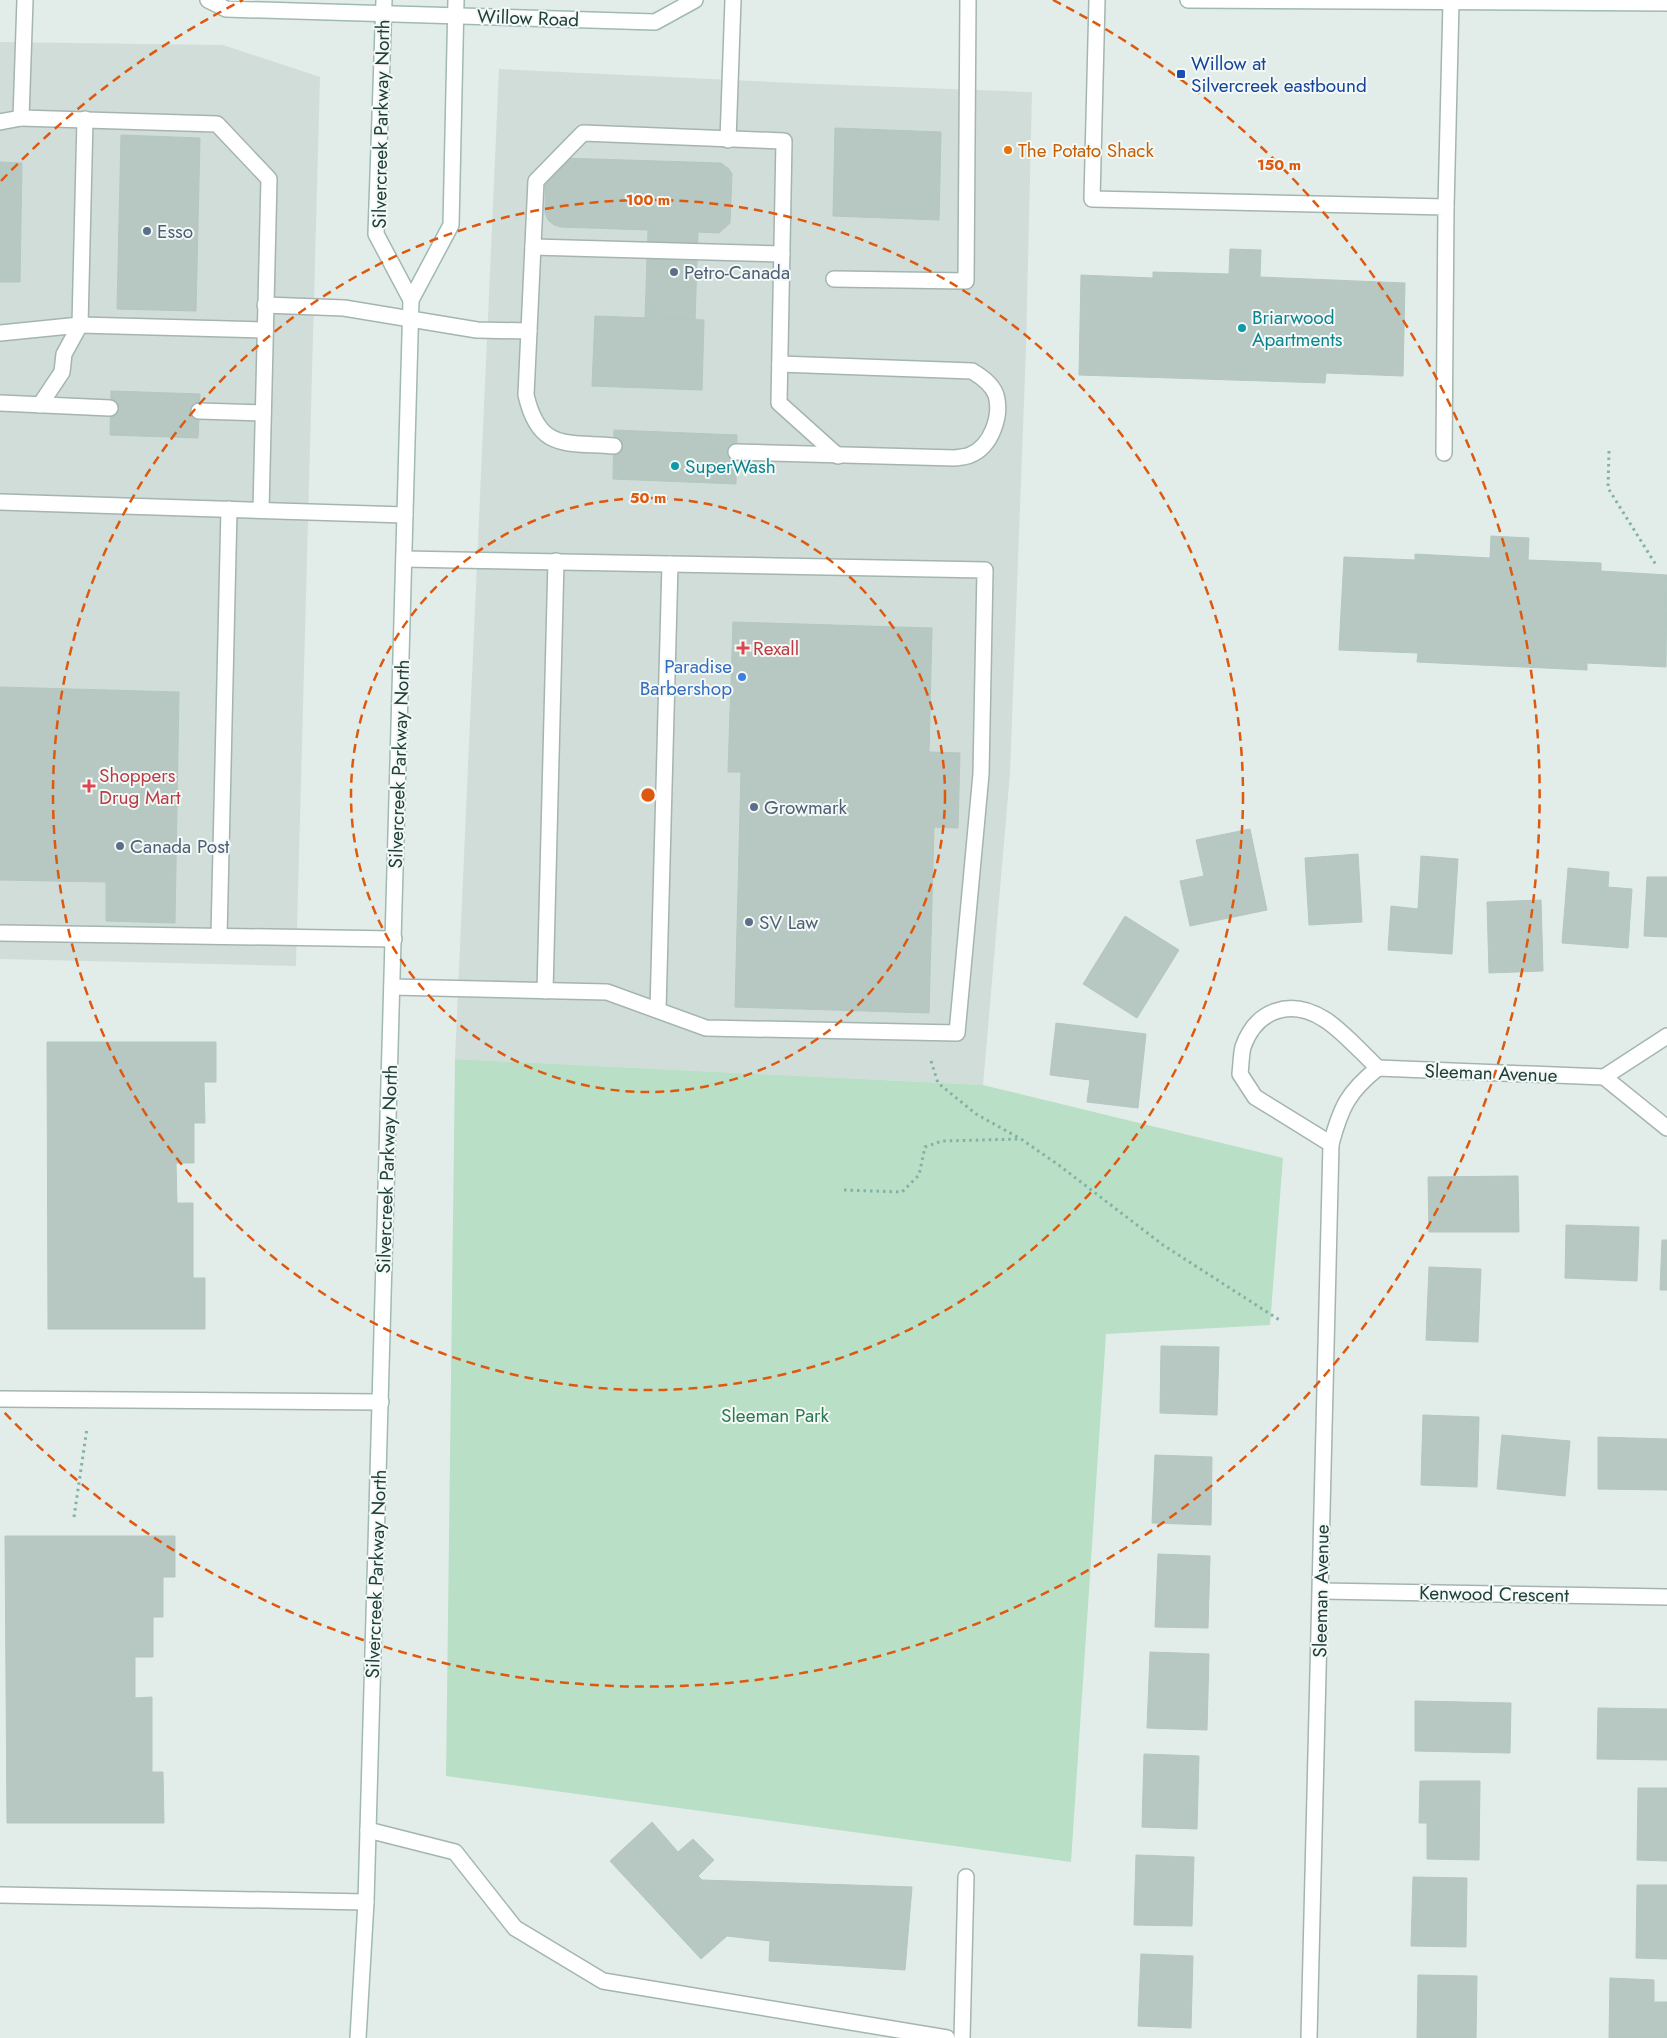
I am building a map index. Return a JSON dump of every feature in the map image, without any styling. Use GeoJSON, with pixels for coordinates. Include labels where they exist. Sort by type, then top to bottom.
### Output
{"type":"FeatureCollection","features":[{"type":"Feature","properties":{"kind":"main road"},"geometry":{"type":"LineString","coordinates":[[21,118],[25,0]]}},
{"type":"Feature","properties":{"kind":"main road","name":"Willow Road"},"geometry":{"type":"LineString","coordinates":[[208,0],[226,9],[456,8],[655,22],[695,0]]}},
{"type":"Feature","properties":{"kind":"main road"},"geometry":{"type":"LineString","coordinates":[[728,140],[733,0]]}},
{"type":"Feature","properties":{"kind":"main road"},"geometry":{"type":"LineString","coordinates":[[834,278],[966,281],[968,0]]}},
{"type":"Feature","properties":{"kind":"main road"},"geometry":{"type":"LineString","coordinates":[[1097,0],[1092,199],[1446,207]]}},
{"type":"Feature","properties":{"kind":"main road"},"geometry":{"type":"LineString","coordinates":[[1188,0],[1451,3],[1640,1],[1667,3]]}},
{"type":"Feature","properties":{"kind":"main road"},"geometry":{"type":"LineString","coordinates":[[1444,453],[1446,207],[1451,3]]}},
{"type":"Feature","properties":{"kind":"main road","name":"Silvercreek Parkway North"},"geometry":{"type":"LineString","coordinates":[[358,2038],[366,1902],[411,319],[411,300],[376,234],[384,7]]}},
{"type":"Feature","properties":{"kind":"main road","name":"Silvercreek Parkway North"},"geometry":{"type":"LineString","coordinates":[[411,300],[451,225],[456,8]]}},
{"type":"Feature","properties":{"kind":"main road"},"geometry":{"type":"LineString","coordinates":[[0,122],[21,118],[217,124],[269,179],[261,510]]}},
{"type":"Feature","properties":{"kind":"main road"},"geometry":{"type":"LineString","coordinates":[[40,405],[62,372],[64,354],[80,325],[85,119]]}},
{"type":"Feature","properties":{"kind":"main road"},"geometry":{"type":"LineString","coordinates":[[614,446],[561,442],[542,432],[531,417],[526,395],[536,181],[583,133],[784,141],[779,403],[838,456]]}},
{"type":"Feature","properties":{"kind":"main road"},"geometry":{"type":"LineString","coordinates":[[533,247],[782,254]]}},
{"type":"Feature","properties":{"kind":"main road"},"geometry":{"type":"LineString","coordinates":[[265,305],[344,308],[477,330],[529,331]]}},
{"type":"Feature","properties":{"kind":"main road"},"geometry":{"type":"LineString","coordinates":[[0,333],[80,325],[265,330]]}},
{"type":"Feature","properties":{"kind":"main road"},"geometry":{"type":"LineString","coordinates":[[736,452],[955,458],[971,455],[982,447],[992,434],[997,415],[996,396],[986,379],[972,371],[780,364]]}},
{"type":"Feature","properties":{"kind":"main road"},"geometry":{"type":"LineString","coordinates":[[0,403],[110,408]]}},
{"type":"Feature","properties":{"kind":"main road"},"geometry":{"type":"LineString","coordinates":[[199,411],[263,413]]}},
{"type":"Feature","properties":{"kind":"main road"},"geometry":{"type":"LineString","coordinates":[[0,502],[405,515]]}},
{"type":"Feature","properties":{"kind":"main road"},"geometry":{"type":"LineString","coordinates":[[219,936],[229,509]]}},
{"type":"Feature","properties":{"kind":"main road"},"geometry":{"type":"LineString","coordinates":[[392,987],[607,992],[706,1028],[957,1033],[981,774],[985,570],[404,559]]}},
{"type":"Feature","properties":{"kind":"main road"},"geometry":{"type":"LineString","coordinates":[[545,990],[556,561]]}},
{"type":"Feature","properties":{"kind":"main road"},"geometry":{"type":"LineString","coordinates":[[658,1010],[670,564]]}},
{"type":"Feature","properties":{"kind":"main road"},"geometry":{"type":"LineString","coordinates":[[0,933],[394,939]]}},
{"type":"Feature","properties":{"kind":"main road"},"geometry":{"type":"LineString","coordinates":[[1331,1144],[1255,1097],[1240,1074],[1243,1048],[1253,1027],[1273,1010],[1297,1009],[1324,1019],[1378,1068]]}},
{"type":"Feature","properties":{"kind":"main road"},"geometry":{"type":"LineString","coordinates":[[1667,1036],[1604,1077],[1667,1128]]}},
{"type":"Feature","properties":{"kind":"main road","name":"Sleeman Avenue"},"geometry":{"type":"LineString","coordinates":[[1310,2038],[1331,1144],[1340,1112],[1359,1084],[1378,1068],[1604,1077]]}},
{"type":"Feature","properties":{"kind":"main road"},"geometry":{"type":"LineString","coordinates":[[0,1399],[381,1402]]}},
{"type":"Feature","properties":{"kind":"main road","name":"Kenwood Crescent"},"geometry":{"type":"LineString","coordinates":[[1322,1591],[1667,1597]]}},
{"type":"Feature","properties":{"kind":"main road"},"geometry":{"type":"LineString","coordinates":[[368,1830],[455,1852],[515,1928],[603,1981],[947,2038]]}},
{"type":"Feature","properties":{"kind":"main road"},"geometry":{"type":"LineString","coordinates":[[962,2038],[966,1877]]}},
{"type":"Feature","properties":{"kind":"main road"},"geometry":{"type":"LineString","coordinates":[[0,1895],[366,1902]]}},
{"type":"Feature","properties":{"kind":"path"},"geometry":{"type":"LineString","coordinates":[[1609,451],[1608,488],[1656,565]]}},
{"type":"Feature","properties":{"kind":"path"},"geometry":{"type":"LineString","coordinates":[[922,1032],[938,1083],[976,1114],[1021,1139],[1060,1166],[1163,1245],[1281,1321]]}},
{"type":"Feature","properties":{"kind":"path"},"geometry":{"type":"LineString","coordinates":[[844,1190],[902,1192],[919,1175],[925,1147],[942,1141],[1021,1139]]}},
{"type":"Feature","properties":{"kind":"path"},"geometry":{"type":"LineString","coordinates":[[74,1517],[91,1400]]}},
{"type":"Feature","properties":{"kind":"shaded area"},"geometry":{"type":"Polygon","coordinates":[[[0,42],[223,45],[320,77],[296,966],[0,959],[0,42]]]}},
{"type":"Feature","properties":{"kind":"shaded area"},"geometry":{"type":"Polygon","coordinates":[[[499,69],[1032,92],[1026,348],[1010,773],[983,1085],[455,1059],[499,69]]]}},
{"type":"Feature","properties":{"kind":"green space","name":"Sleeman Park"},"geometry":{"type":"Polygon","coordinates":[[[455,1059],[983,1085],[1283,1158],[1270,1325],[1106,1334],[1071,1862],[446,1776],[455,1059]]]}},
{"type":"Feature","properties":{"kind":"building"},"geometry":{"type":"Polygon","coordinates":[[[835,128],[941,132],[939,220],[833,216],[835,128]]]}},
{"type":"Feature","properties":{"kind":"building"},"geometry":{"type":"Polygon","coordinates":[[[121,135],[200,138],[196,311],[117,309],[121,135]]]}},
{"type":"Feature","properties":{"kind":"building"},"geometry":{"type":"Polygon","coordinates":[[[561,158],[721,163],[729,169],[732,174],[730,223],[719,233],[698,232],[695,320],[645,318],[648,230],[561,227],[554,225],[548,220],[545,213],[546,174],[561,158]]]}},
{"type":"Feature","properties":{"kind":"building"},"geometry":{"type":"Polygon","coordinates":[[[0,162],[22,163],[20,282],[0,282],[0,162]]]}},
{"type":"Feature","properties":{"kind":"building","name":"Briarwood Apartments"},"geometry":{"type":"Polygon","coordinates":[[[1230,249],[1261,250],[1260,277],[1405,283],[1403,376],[1326,373],[1325,383],[1079,375],[1081,275],[1153,278],[1153,272],[1229,274],[1230,249]]]}},
{"type":"Feature","properties":{"kind":"building"},"geometry":{"type":"Polygon","coordinates":[[[595,316],[704,320],[702,390],[592,386],[595,316]]]}},
{"type":"Feature","properties":{"kind":"building"},"geometry":{"type":"Polygon","coordinates":[[[111,391],[200,394],[198,438],[110,435],[111,391]]]}},
{"type":"Feature","properties":{"kind":"building","name":"SuperWash"},"geometry":{"type":"Polygon","coordinates":[[[614,430],[737,435],[736,484],[613,479],[614,430]]]}},
{"type":"Feature","properties":{"kind":"building"},"geometry":{"type":"Polygon","coordinates":[[[1491,536],[1529,538],[1528,560],[1601,563],[1601,571],[1667,575],[1666,667],[1587,663],[1587,670],[1417,662],[1418,653],[1339,650],[1344,557],[1415,560],[1415,554],[1490,558],[1491,536]]]}},
{"type":"Feature","properties":{"kind":"building"},"geometry":{"type":"Polygon","coordinates":[[[733,622],[932,628],[929,752],[960,753],[958,828],[934,827],[929,1013],[735,1007],[741,772],[728,772],[733,622]]]}},
{"type":"Feature","properties":{"kind":"building","name":"Shoppers Drug Mart"},"geometry":{"type":"Polygon","coordinates":[[[0,687],[179,692],[175,923],[106,921],[106,882],[0,880],[0,687]]]}},
{"type":"Feature","properties":{"kind":"building"},"geometry":{"type":"Polygon","coordinates":[[[1250,829],[1267,910],[1190,926],[1180,881],[1204,876],[1196,840],[1250,829]]]}},
{"type":"Feature","properties":{"kind":"building"},"geometry":{"type":"Polygon","coordinates":[[[1358,854],[1362,922],[1309,925],[1305,858],[1358,854]]]}},
{"type":"Feature","properties":{"kind":"building"},"geometry":{"type":"Polygon","coordinates":[[[1421,856],[1458,859],[1452,954],[1388,950],[1391,906],[1418,909],[1421,856]]]}},
{"type":"Feature","properties":{"kind":"building"},"geometry":{"type":"Polygon","coordinates":[[[1568,868],[1609,872],[1608,887],[1632,889],[1628,948],[1562,943],[1568,868]]]}},
{"type":"Feature","properties":{"kind":"building"},"geometry":{"type":"Polygon","coordinates":[[[1647,877],[1667,877],[1667,937],[1644,936],[1647,877]]]}},
{"type":"Feature","properties":{"kind":"building"},"geometry":{"type":"Polygon","coordinates":[[[1541,900],[1543,971],[1489,973],[1487,902],[1541,900]]]}},
{"type":"Feature","properties":{"kind":"building"},"geometry":{"type":"Polygon","coordinates":[[[1125,916],[1179,950],[1137,1018],[1083,984],[1125,916]]]}},
{"type":"Feature","properties":{"kind":"building"},"geometry":{"type":"Polygon","coordinates":[[[1056,1023],[1146,1034],[1138,1108],[1087,1102],[1090,1080],[1050,1075],[1056,1023]]]}},
{"type":"Feature","properties":{"kind":"building"},"geometry":{"type":"Polygon","coordinates":[[[47,1042],[216,1042],[216,1082],[204,1082],[205,1123],[194,1123],[194,1163],[176,1163],[177,1203],[193,1203],[193,1278],[205,1278],[205,1329],[48,1329],[47,1042]]]}},
{"type":"Feature","properties":{"kind":"building"},"geometry":{"type":"Polygon","coordinates":[[[1518,1176],[1519,1232],[1429,1232],[1428,1177],[1518,1176]]]}},
{"type":"Feature","properties":{"kind":"building"},"geometry":{"type":"Polygon","coordinates":[[[1566,1225],[1639,1227],[1637,1281],[1565,1278],[1566,1225]]]}},
{"type":"Feature","properties":{"kind":"building"},"geometry":{"type":"Polygon","coordinates":[[[1662,1240],[1667,1240],[1667,1290],[1660,1290],[1662,1240]]]}},
{"type":"Feature","properties":{"kind":"building"},"geometry":{"type":"Polygon","coordinates":[[[1429,1267],[1481,1269],[1478,1342],[1426,1340],[1429,1267]]]}},
{"type":"Feature","properties":{"kind":"building"},"geometry":{"type":"Polygon","coordinates":[[[1161,1346],[1219,1347],[1217,1415],[1160,1413],[1161,1346]]]}},
{"type":"Feature","properties":{"kind":"building"},"geometry":{"type":"Polygon","coordinates":[[[1423,1415],[1479,1417],[1477,1487],[1421,1485],[1423,1415]]]}},
{"type":"Feature","properties":{"kind":"building"},"geometry":{"type":"Polygon","coordinates":[[[1502,1435],[1570,1441],[1565,1496],[1497,1489],[1502,1435]]]}},
{"type":"Feature","properties":{"kind":"building"},"geometry":{"type":"Polygon","coordinates":[[[1598,1437],[1667,1439],[1667,1490],[1598,1489],[1598,1437]]]}},
{"type":"Feature","properties":{"kind":"building"},"geometry":{"type":"Polygon","coordinates":[[[1155,1455],[1212,1457],[1211,1525],[1152,1523],[1155,1455]]]}},
{"type":"Feature","properties":{"kind":"building"},"geometry":{"type":"Polygon","coordinates":[[[5,1536],[175,1536],[175,1577],[163,1577],[163,1617],[153,1617],[153,1657],[135,1657],[135,1698],[152,1697],[152,1772],[163,1772],[164,1823],[7,1823],[5,1536]]]}},
{"type":"Feature","properties":{"kind":"building"},"geometry":{"type":"Polygon","coordinates":[[[1158,1554],[1210,1556],[1208,1628],[1155,1627],[1158,1554]]]}},
{"type":"Feature","properties":{"kind":"building"},"geometry":{"type":"Polygon","coordinates":[[[1150,1652],[1209,1654],[1207,1730],[1147,1728],[1150,1652]]]}},
{"type":"Feature","properties":{"kind":"building"},"geometry":{"type":"Polygon","coordinates":[[[1415,1701],[1511,1703],[1510,1753],[1415,1751],[1415,1701]]]}},
{"type":"Feature","properties":{"kind":"building"},"geometry":{"type":"Polygon","coordinates":[[[1598,1708],[1667,1709],[1667,1760],[1597,1759],[1598,1708]]]}},
{"type":"Feature","properties":{"kind":"building"},"geometry":{"type":"Polygon","coordinates":[[[1144,1754],[1199,1756],[1197,1829],[1142,1827],[1144,1754]]]}},
{"type":"Feature","properties":{"kind":"building"},"geometry":{"type":"Polygon","coordinates":[[[1420,1781],[1480,1781],[1479,1860],[1427,1859],[1427,1823],[1419,1823],[1420,1781]]]}},
{"type":"Feature","properties":{"kind":"building"},"geometry":{"type":"Polygon","coordinates":[[[1638,1788],[1667,1788],[1667,1861],[1637,1860],[1638,1788]]]}},
{"type":"Feature","properties":{"kind":"building"},"geometry":{"type":"Polygon","coordinates":[[[652,1822],[678,1852],[693,1839],[714,1860],[698,1876],[702,1880],[912,1887],[905,1970],[769,1961],[770,1941],[727,1936],[701,1959],[610,1861],[652,1822]]]}},
{"type":"Feature","properties":{"kind":"building"},"geometry":{"type":"Polygon","coordinates":[[[1136,1855],[1194,1857],[1192,1926],[1134,1925],[1136,1855]]]}},
{"type":"Feature","properties":{"kind":"building"},"geometry":{"type":"Polygon","coordinates":[[[1413,1877],[1467,1878],[1466,1947],[1411,1946],[1413,1877]]]}},
{"type":"Feature","properties":{"kind":"building"},"geometry":{"type":"Polygon","coordinates":[[[1637,1885],[1667,1885],[1667,1959],[1636,1958],[1637,1885]]]}},
{"type":"Feature","properties":{"kind":"building"},"geometry":{"type":"Polygon","coordinates":[[[1141,1954],[1193,1956],[1191,2028],[1138,2026],[1141,1954]]]}},
{"type":"Feature","properties":{"kind":"building"},"geometry":{"type":"Polygon","coordinates":[[[1418,1975],[1477,1976],[1476,2038],[1417,2038],[1418,1975]]]}},
{"type":"Feature","properties":{"kind":"building"},"geometry":{"type":"Polygon","coordinates":[[[1610,1978],[1654,1980],[1654,2002],[1667,2002],[1667,2038],[1609,2038],[1610,1978]]]}},
{"type":"Feature","properties":{"kind":"place","name":"Willow at Silvercreek eastbound"},"geometry":{"type":"Point","coordinates":[1181,74]}},
{"type":"Feature","properties":{"kind":"place","name":"The Potato Shack"},"geometry":{"type":"Point","coordinates":[1008,150]}},
{"type":"Feature","properties":{"kind":"place","name":"Esso"},"geometry":{"type":"Point","coordinates":[147,231]}},
{"type":"Feature","properties":{"kind":"place","name":"Petro-Canada"},"geometry":{"type":"Point","coordinates":[674,272]}},
{"type":"Feature","properties":{"kind":"place","name":"Briarwood Apartments"},"geometry":{"type":"Point","coordinates":[1242,328]}},
{"type":"Feature","properties":{"kind":"place","name":"SuperWash"},"geometry":{"type":"Point","coordinates":[675,466]}},
{"type":"Feature","properties":{"kind":"place","name":"Rexall"},"geometry":{"type":"Point","coordinates":[743,648]}},
{"type":"Feature","properties":{"kind":"place","name":"Paradise Barbershop"},"geometry":{"type":"Point","coordinates":[742,677]}},
{"type":"Feature","properties":{"kind":"place","name":"Shoppers Drug Mart"},"geometry":{"type":"Point","coordinates":[89,786]}},
{"type":"Feature","properties":{"kind":"place","name":"Growmark"},"geometry":{"type":"Point","coordinates":[754,807]}},
{"type":"Feature","properties":{"kind":"place","name":"Canada Post"},"geometry":{"type":"Point","coordinates":[120,846]}},
{"type":"Feature","properties":{"kind":"place","name":"SV Law"},"geometry":{"type":"Point","coordinates":[749,922]}}]}
